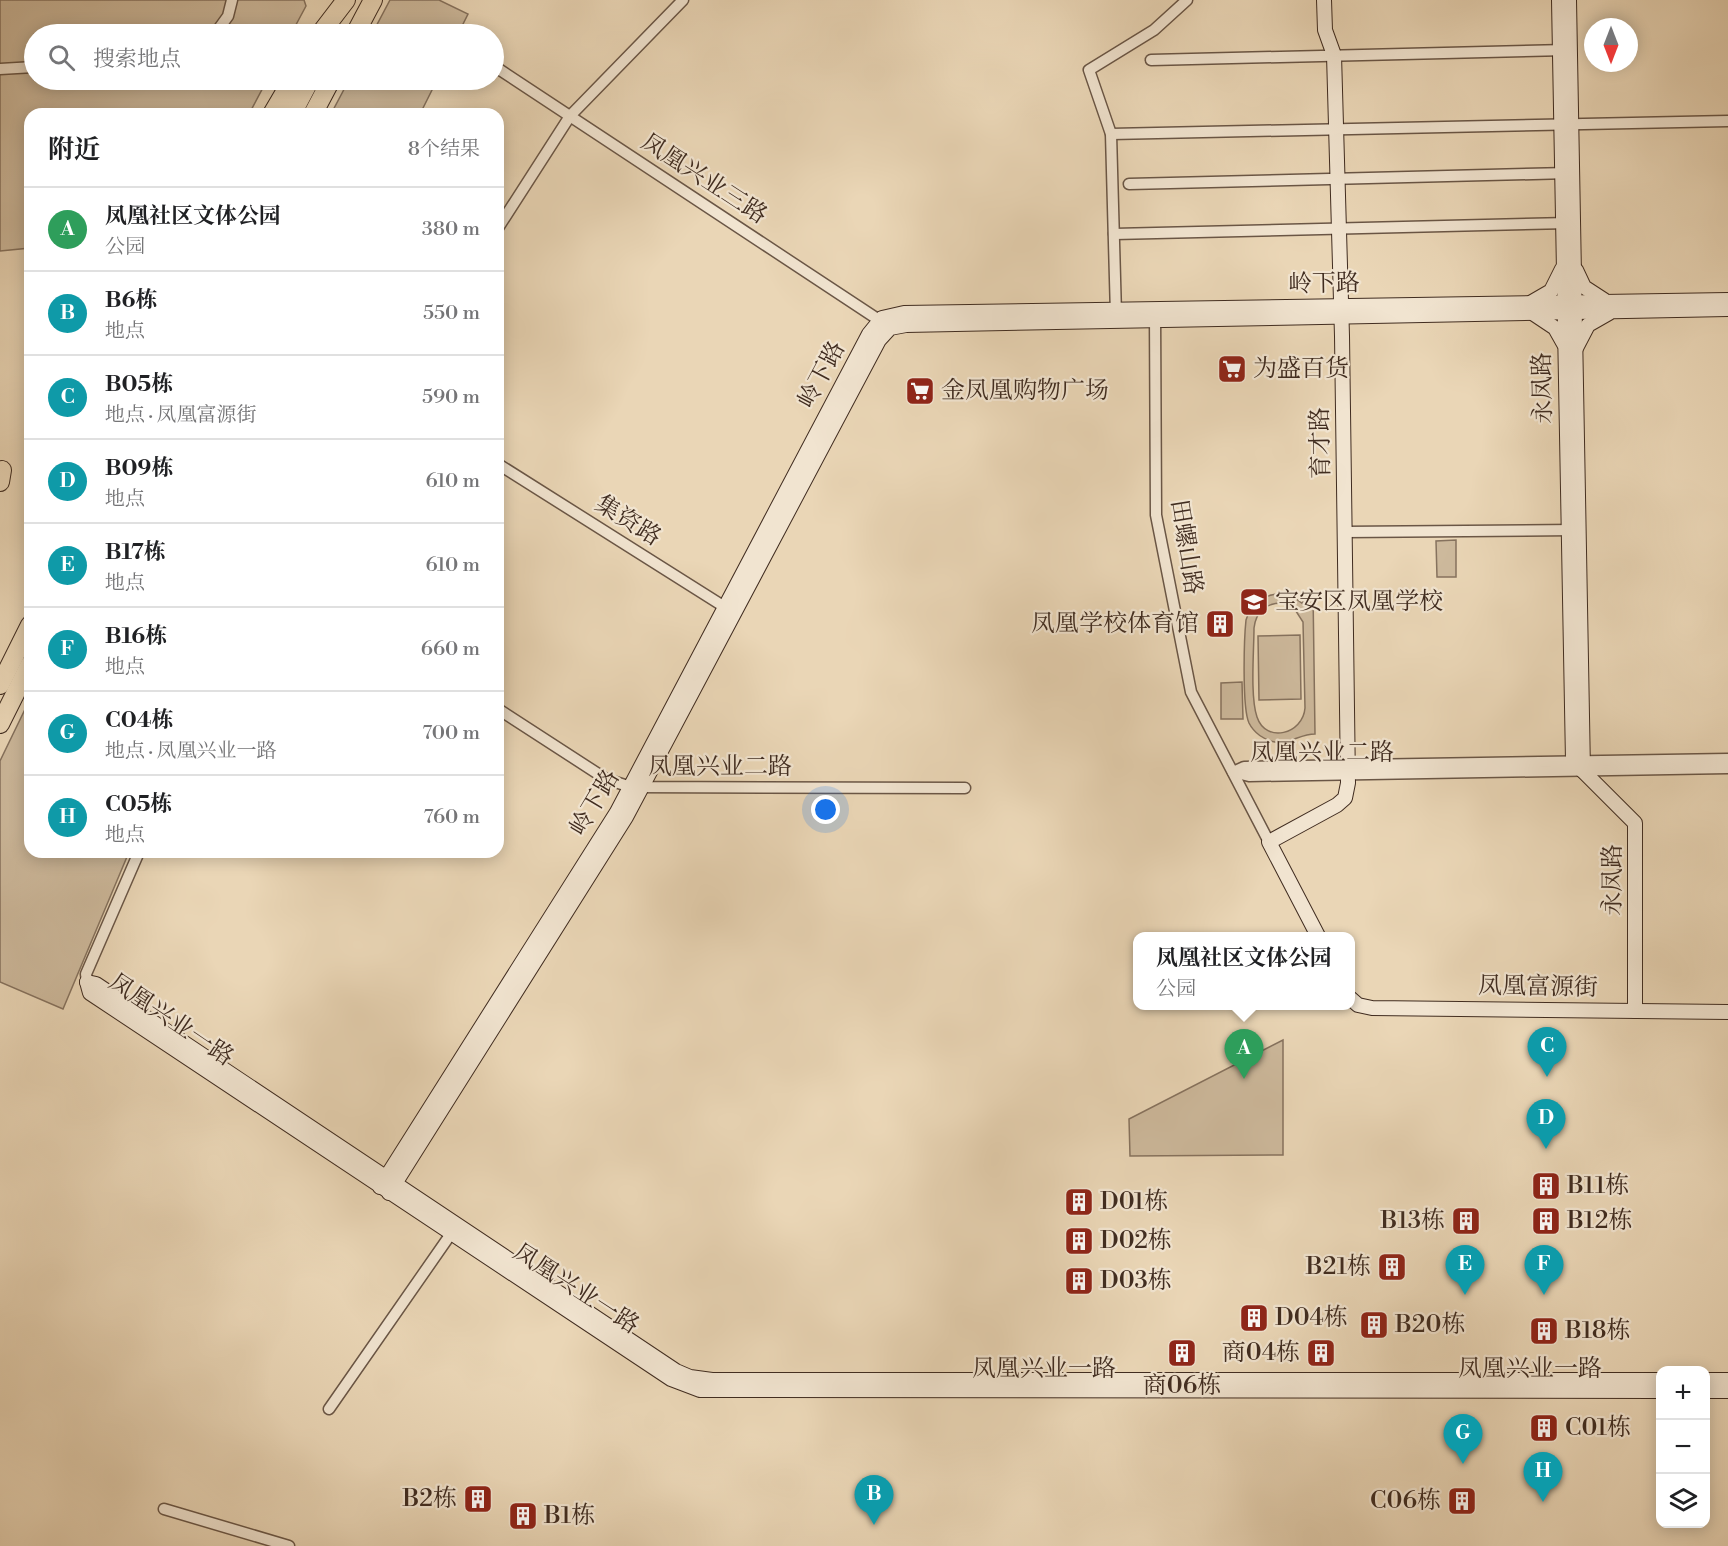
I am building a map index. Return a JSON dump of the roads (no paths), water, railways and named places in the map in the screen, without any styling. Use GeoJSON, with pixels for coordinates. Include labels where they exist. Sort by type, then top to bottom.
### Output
{"type":"FeatureCollection","features":[{"type":"Feature","properties":{"kind":"highway"},"geometry":{"type":"LineString","coordinates":[[328,24],[346,0]]}},
{"type":"Feature","properties":{"kind":"highway"},"geometry":{"type":"LineString","coordinates":[[338,24],[351,0]]}},
{"type":"Feature","properties":{"kind":"highway"},"geometry":{"type":"LineString","coordinates":[[360,24],[372,0]]}},
{"type":"Feature","properties":{"kind":"highway"},"geometry":{"type":"LineString","coordinates":[[276,108],[286,90]]}},
{"type":"Feature","properties":{"kind":"highway"},"geometry":{"type":"LineString","coordinates":[[295,108],[305,90]]}},
{"type":"Feature","properties":{"kind":"highway"},"geometry":{"type":"LineString","coordinates":[[317,108],[326,90]]}},
{"type":"Feature","properties":{"kind":"highway"},"geometry":{"type":"LineString","coordinates":[[0,685],[24,637]]}},
{"type":"Feature","properties":{"kind":"highway"},"geometry":{"type":"LineString","coordinates":[[0,724],[24,676]]}},
{"type":"Feature","properties":{"kind":"street"},"geometry":{"type":"LineString","coordinates":[[222,24],[228,16],[232,0]]}},
{"type":"Feature","properties":{"kind":"street"},"geometry":{"type":"LineString","coordinates":[[504,219],[570,116],[683,0]]}},
{"type":"Feature","properties":{"kind":"street"},"geometry":{"type":"LineString","coordinates":[[1116,315],[1111,134],[1089,70],[1154,30],[1187,0]]}},
{"type":"Feature","properties":{"kind":"street","name":"育才路"},"geometry":{"type":"LineString","coordinates":[[1269,842],[1341,802],[1348,788],[1341,311],[1334,55],[1325,30],[1324,0]]}},
{"type":"Feature","properties":{"kind":"street","name":"永凤路"},"geometry":{"type":"LineString","coordinates":[[1559,0],[1565,50]]}},
{"type":"Feature","properties":{"kind":"street","name":"永凤路"},"geometry":{"type":"LineString","coordinates":[[1569,0],[1565,50],[1566,124],[1580,764],[1635,823],[1635,1011]]}},
{"type":"Feature","properties":{"kind":"street"},"geometry":{"type":"LineString","coordinates":[[1152,60],[1565,50]]}},
{"type":"Feature","properties":{"kind":"street"},"geometry":{"type":"LineString","coordinates":[[0,69],[24,68]]}},
{"type":"Feature","properties":{"kind":"street","name":"凤凰兴业三路"},"geometry":{"type":"LineString","coordinates":[[504,73],[885,324]]}},
{"type":"Feature","properties":{"kind":"street"},"geometry":{"type":"LineString","coordinates":[[1111,134],[1728,122]]}},
{"type":"Feature","properties":{"kind":"street"},"geometry":{"type":"LineString","coordinates":[[1129,184],[1567,173]]}},
{"type":"Feature","properties":{"kind":"street"},"geometry":{"type":"LineString","coordinates":[[1114,234],[1568,223]]}},
{"type":"Feature","properties":{"kind":"street"},"geometry":{"type":"LineString","coordinates":[[1568,260],[1584,288],[1615,307],[1599,316],[1588,326],[1570,353],[1552,325],[1525,308],[1551,291],[1568,260]]}},
{"type":"Feature","properties":{"kind":"street","name":"岭下路"},"geometry":{"type":"LineString","coordinates":[[1615,307],[1728,300]]}},
{"type":"Feature","properties":{"kind":"street","name":"岭下路"},"geometry":{"type":"LineString","coordinates":[[387,1185],[636,788],[885,324],[899,314],[1155,315],[1569,307],[1728,309]]}},
{"type":"Feature","properties":{"kind":"street","name":"田螺山路"},"geometry":{"type":"LineString","coordinates":[[1155,315],[1156,515],[1191,692],[1269,842]]}},
{"type":"Feature","properties":{"kind":"street","name":"集资路"},"geometry":{"type":"LineString","coordinates":[[504,468],[730,611]]}},
{"type":"Feature","properties":{"kind":"street"},"geometry":{"type":"LineString","coordinates":[[1345,532],[1574,530]]}},
{"type":"Feature","properties":{"kind":"street","name":"凤凰兴业二路"},"geometry":{"type":"LineString","coordinates":[[504,713],[606,779],[636,788],[965,788]]}},
{"type":"Feature","properties":{"kind":"street","name":"凤凰兴业二路"},"geometry":{"type":"LineString","coordinates":[[1233,772],[1244,767],[1348,770],[1728,759]]}},
{"type":"Feature","properties":{"kind":"street","name":"凤凰兴业二路"},"geometry":{"type":"LineString","coordinates":[[1580,764],[1728,768]]}},
{"type":"Feature","properties":{"kind":"street"},"geometry":{"type":"LineString","coordinates":[[1269,842],[1316,932]]}},
{"type":"Feature","properties":{"kind":"street"},"geometry":{"type":"LineString","coordinates":[[87,981],[86,974],[136,858]]}},
{"type":"Feature","properties":{"kind":"street","name":"凤凰兴业一路"},"geometry":{"type":"LineString","coordinates":[[87,981],[90,993],[387,1185],[671,1379],[706,1391],[1656,1391]]}},
{"type":"Feature","properties":{"kind":"street","name":"凤凰富源街"},"geometry":{"type":"LineString","coordinates":[[1355,1002],[1372,1008],[1728,1012]]}},
{"type":"Feature","properties":{"kind":"street"},"geometry":{"type":"LineString","coordinates":[[329,1409],[454,1230]]}},
{"type":"Feature","properties":{"kind":"street","name":"凤凰兴业一路"},"geometry":{"type":"LineString","coordinates":[[454,1230],[676,1371],[704,1379],[1656,1380]]}},
{"type":"Feature","properties":{"kind":"street"},"geometry":{"type":"LineString","coordinates":[[1710,1380],[1728,1380]]}},
{"type":"Feature","properties":{"kind":"street"},"geometry":{"type":"LineString","coordinates":[[1710,1391],[1728,1391]]}},
{"type":"Feature","properties":{"kind":"street"},"geometry":{"type":"LineString","coordinates":[[164,1509],[289,1546]]}},
{"type":"Feature","properties":{"kind":"place","name":"为盛百货"},"geometry":{"type":"Point","coordinates":[1232,369]}},
{"type":"Feature","properties":{"kind":"place","name":"金凤凰购物广场"},"geometry":{"type":"Point","coordinates":[920,391]}},
{"type":"Feature","properties":{"kind":"place","name":"宝安区凤凰学校"},"geometry":{"type":"Point","coordinates":[1254,602]}},
{"type":"Feature","properties":{"kind":"place","name":"凤凰学校体育馆"},"geometry":{"type":"Point","coordinates":[1220,624]}},
{"type":"Feature","properties":{"kind":"place","name":"B05栋"},"geometry":{"type":"Point","coordinates":[1547,1077]}},
{"type":"Feature","properties":{"kind":"place","name":"凤凰社区文体公园"},"geometry":{"type":"Point","coordinates":[1244,1079]}},
{"type":"Feature","properties":{"kind":"place","name":"B09栋"},"geometry":{"type":"Point","coordinates":[1546,1149]}},
{"type":"Feature","properties":{"kind":"place","name":"B11栋"},"geometry":{"type":"Point","coordinates":[1546,1186]}},
{"type":"Feature","properties":{"kind":"place","name":"D01栋"},"geometry":{"type":"Point","coordinates":[1079,1202]}},
{"type":"Feature","properties":{"kind":"place","name":"B13栋"},"geometry":{"type":"Point","coordinates":[1466,1221]}},
{"type":"Feature","properties":{"kind":"place","name":"B12栋"},"geometry":{"type":"Point","coordinates":[1546,1221]}},
{"type":"Feature","properties":{"kind":"place","name":"D02栋"},"geometry":{"type":"Point","coordinates":[1079,1241]}},
{"type":"Feature","properties":{"kind":"place","name":"B21栋"},"geometry":{"type":"Point","coordinates":[1392,1267]}},
{"type":"Feature","properties":{"kind":"place","name":"D03栋"},"geometry":{"type":"Point","coordinates":[1079,1281]}},
{"type":"Feature","properties":{"kind":"place","name":"B17栋"},"geometry":{"type":"Point","coordinates":[1465,1295]}},
{"type":"Feature","properties":{"kind":"place","name":"B16栋"},"geometry":{"type":"Point","coordinates":[1544,1295]}},
{"type":"Feature","properties":{"kind":"place","name":"D04栋"},"geometry":{"type":"Point","coordinates":[1254,1318]}},
{"type":"Feature","properties":{"kind":"place","name":"B20栋"},"geometry":{"type":"Point","coordinates":[1374,1325]}},
{"type":"Feature","properties":{"kind":"place","name":"B18栋"},"geometry":{"type":"Point","coordinates":[1544,1331]}},
{"type":"Feature","properties":{"kind":"place","name":"商06栋"},"geometry":{"type":"Point","coordinates":[1182,1353]}},
{"type":"Feature","properties":{"kind":"place","name":"商04栋"},"geometry":{"type":"Point","coordinates":[1321,1353]}},
{"type":"Feature","properties":{"kind":"place","name":"C01栋"},"geometry":{"type":"Point","coordinates":[1544,1428]}},
{"type":"Feature","properties":{"kind":"place","name":"C04栋"},"geometry":{"type":"Point","coordinates":[1463,1464]}},
{"type":"Feature","properties":{"kind":"place","name":"B2栋"},"geometry":{"type":"Point","coordinates":[478,1499]}},
{"type":"Feature","properties":{"kind":"place","name":"C06栋"},"geometry":{"type":"Point","coordinates":[1462,1501]}},
{"type":"Feature","properties":{"kind":"place","name":"C05栋"},"geometry":{"type":"Point","coordinates":[1543,1502]}},
{"type":"Feature","properties":{"kind":"place","name":"B1栋"},"geometry":{"type":"Point","coordinates":[523,1516]}},
{"type":"Feature","properties":{"kind":"place","name":"B6栋"},"geometry":{"type":"Point","coordinates":[874,1525]}}]}
